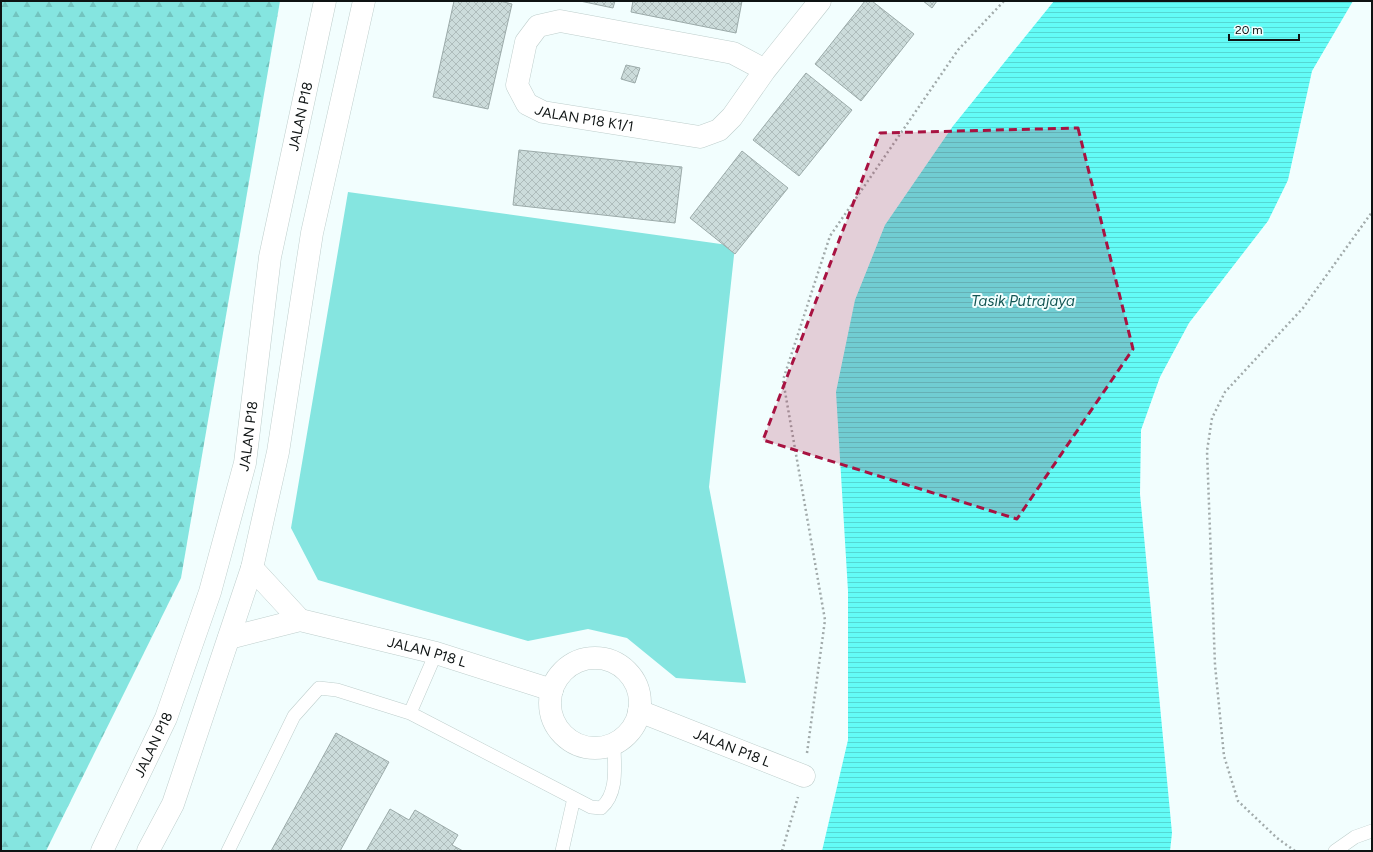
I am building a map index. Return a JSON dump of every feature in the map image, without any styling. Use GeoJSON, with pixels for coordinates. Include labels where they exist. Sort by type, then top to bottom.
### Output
{"type":"FeatureCollection","features":[{"type":"Feature","properties":{"kind":"street","name":"JALAN P18"},"geometry":{"type":"LineString","coordinates":[[102,851],[166,718],[210,592],[241,478],[245,462],[270,258],[325,1]]}},
{"type":"Feature","properties":{"kind":"street"},"geometry":{"type":"LineString","coordinates":[[148,851],[173,804],[252,568],[278,452],[312,233],[364,1]]}},
{"type":"Feature","properties":{"kind":"street","name":"JALAN P18 K1/1"},"geometry":{"type":"LineString","coordinates":[[765,70],[733,52],[560,21],[538,26],[526,42],[517,85],[527,104],[543,112],[700,137],[719,130],[732,117],[765,70],[820,1]]}},
{"type":"Feature","properties":{"kind":"street"},"geometry":{"type":"LineString","coordinates":[[252,568],[300,620]]}},
{"type":"Feature","properties":{"kind":"street","name":"JALAN P18 L"},"geometry":{"type":"LineString","coordinates":[[229,638],[300,620],[436,653],[552,690]]}},
{"type":"Feature","properties":{"kind":"street"},"geometry":{"type":"LineString","coordinates":[[592,658],[605,659],[618,665],[628,673],[635,684],[639,697],[639,711],[631,730],[614,744],[600,748],[585,747],[572,742],[560,732],[553,719],[550,705],[552,690],[558,678],[567,668],[579,661],[592,658]]}},
{"type":"Feature","properties":{"kind":"street","name":"JALAN P18 L"},"geometry":{"type":"LineString","coordinates":[[639,711],[804,776]]}},
{"type":"Feature","properties":{"kind":"lane"},"geometry":{"type":"LineString","coordinates":[[410,714],[436,653]]}},
{"type":"Feature","properties":{"kind":"lane"},"geometry":{"type":"LineString","coordinates":[[228,851],[294,716],[319,688],[337,690],[410,714],[591,808],[601,808],[607,803],[614,780],[614,744]]}},
{"type":"Feature","properties":{"kind":"lane"},"geometry":{"type":"LineString","coordinates":[[562,851],[574,798]]}},
{"type":"Feature","properties":{"kind":"lane"},"geometry":{"type":"LineString","coordinates":[[1335,851],[1355,837],[1372,831]]}},
{"type":"Feature","properties":{"kind":"path"},"geometry":{"type":"LineString","coordinates":[[782,851],[804,776],[825,620],[783,380],[830,236],[958,50],[1004,1]]}},
{"type":"Feature","properties":{"kind":"path"},"geometry":{"type":"LineString","coordinates":[[1295,851],[1277,838],[1238,801],[1224,756],[1216,665],[1206,451],[1212,418],[1225,392],[1303,308],[1372,212]]}},
{"type":"Feature","properties":{"kind":"highlighted area"},"geometry":{"type":"Polygon","coordinates":[[[1078,128],[1133,349],[1017,519],[763,440],[880,133],[1078,128]]]}},
{"type":"Feature","properties":{"kind":"green space"},"geometry":{"type":"Polygon","coordinates":[[[1,1],[280,1],[181,578],[46,851],[1,851],[1,1]]]}},
{"type":"Feature","properties":{"kind":"green space"},"geometry":{"type":"Polygon","coordinates":[[[348,192],[735,246],[709,487],[746,683],[676,678],[627,638],[588,629],[528,641],[318,580],[291,528],[348,192]]]}},
{"type":"Feature","properties":{"kind":"water","name":"Tasik Putrajaya"},"geometry":{"type":"Polygon","coordinates":[[[1054,1],[1353,1],[1312,71],[1288,180],[1268,221],[1189,323],[1160,377],[1141,430],[1140,494],[1172,833],[1170,851],[822,851],[848,740],[848,591],[836,392],[855,300],[885,225],[953,126],[1054,1]]]}},
{"type":"Feature","properties":{"kind":"building"},"geometry":{"type":"Polygon","coordinates":[[[454,1],[500,1],[512,4],[488,109],[433,97],[454,1]]]}},
{"type":"Feature","properties":{"kind":"building"},"geometry":{"type":"Polygon","coordinates":[[[580,1],[615,1],[613,8],[580,1]]]}},
{"type":"Feature","properties":{"kind":"building"},"geometry":{"type":"Polygon","coordinates":[[[633,1],[742,1],[736,33],[631,12],[633,1]]]}},
{"type":"Feature","properties":{"kind":"building"},"geometry":{"type":"Polygon","coordinates":[[[865,1],[872,1],[914,34],[861,101],[815,64],[865,1]]]}},
{"type":"Feature","properties":{"kind":"building"},"geometry":{"type":"Polygon","coordinates":[[[923,1],[937,1],[932,8],[923,1]]]}},
{"type":"Feature","properties":{"kind":"building"},"geometry":{"type":"Polygon","coordinates":[[[626,65],[640,68],[635,83],[621,79],[626,65]]]}},
{"type":"Feature","properties":{"kind":"building"},"geometry":{"type":"Polygon","coordinates":[[[806,73],[852,110],[799,176],[753,140],[806,73]]]}},
{"type":"Feature","properties":{"kind":"building"},"geometry":{"type":"Polygon","coordinates":[[[519,150],[682,167],[675,223],[513,205],[519,150]]]}},
{"type":"Feature","properties":{"kind":"building"},"geometry":{"type":"Polygon","coordinates":[[[742,151],[788,188],[735,254],[690,218],[742,151]]]}},
{"type":"Feature","properties":{"kind":"building"},"geometry":{"type":"Polygon","coordinates":[[[336,733],[389,762],[340,851],[271,851],[336,733]]]}},
{"type":"Feature","properties":{"kind":"building"},"geometry":{"type":"Polygon","coordinates":[[[390,809],[409,820],[415,810],[458,835],[452,845],[463,851],[366,851],[390,809]]]}}]}
